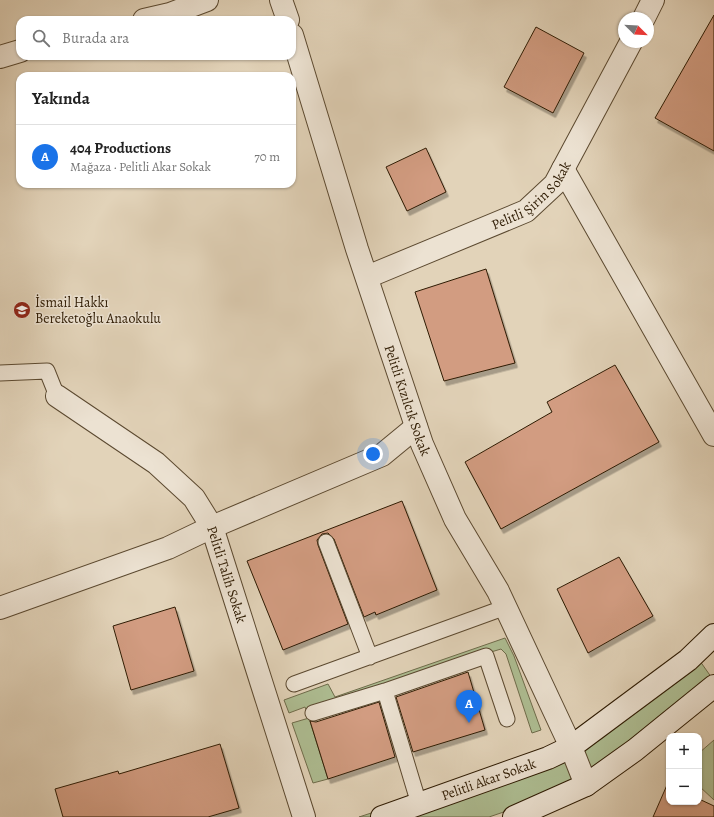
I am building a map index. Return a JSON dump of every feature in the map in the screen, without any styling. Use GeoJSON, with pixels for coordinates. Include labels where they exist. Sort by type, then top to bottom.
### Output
{"type":"FeatureCollection","features":[{"type":"Feature","properties":{"kind":"street"},"geometry":{"type":"LineString","coordinates":[[161,16],[207,0]]}},
{"type":"Feature","properties":{"kind":"street"},"geometry":{"type":"LineString","coordinates":[[282,0],[287,16]]}},
{"type":"Feature","properties":{"kind":"street"},"geometry":{"type":"LineString","coordinates":[[647,12],[653,0]]}},
{"type":"Feature","properties":{"kind":"street","name":"Pelitli Kızılcık Sokak"},"geometry":{"type":"LineString","coordinates":[[296,47],[367,277],[422,444],[456,519],[506,607],[572,747]]}},
{"type":"Feature","properties":{"kind":"street","name":"Pelitli Şirin Sokak"},"geometry":{"type":"LineString","coordinates":[[367,277],[526,210],[555,184],[628,48]]}},
{"type":"Feature","properties":{"kind":"street"},"geometry":{"type":"LineString","coordinates":[[0,57],[16,52]]}},
{"type":"Feature","properties":{"kind":"street"},"geometry":{"type":"LineString","coordinates":[[563,169],[714,435]]}},
{"type":"Feature","properties":{"kind":"street","name":"Pelitli Talih Sokak"},"geometry":{"type":"LineString","coordinates":[[57,396],[156,463],[194,498],[212,527],[304,817]]}},
{"type":"Feature","properties":{"kind":"street"},"geometry":{"type":"LineString","coordinates":[[0,608],[168,548],[212,527],[382,455],[416,427]]}},
{"type":"Feature","properties":{"kind":"street","name":"Pelitli Akar Sokak"},"geometry":{"type":"LineString","coordinates":[[382,817],[548,758],[572,747],[688,660],[714,635]]}},
{"type":"Feature","properties":{"kind":"street"},"geometry":{"type":"LineString","coordinates":[[523,815],[586,785],[646,741],[714,686]]}},
{"type":"Feature","properties":{"kind":"street"},"geometry":{"type":"LineString","coordinates":[[572,747],[586,785]]}},
{"type":"Feature","properties":{"kind":"lane"},"geometry":{"type":"LineString","coordinates":[[0,373],[47,371],[57,396]]}},
{"type":"Feature","properties":{"kind":"lane"},"geometry":{"type":"LineString","coordinates":[[326,542],[370,657]]}},
{"type":"Feature","properties":{"kind":"lane"},"geometry":{"type":"LineString","coordinates":[[294,684],[506,607]]}},
{"type":"Feature","properties":{"kind":"lane"},"geometry":{"type":"LineString","coordinates":[[313,713],[384,691],[486,656],[507,719]]}},
{"type":"Feature","properties":{"kind":"lane"},"geometry":{"type":"LineString","coordinates":[[384,691],[418,804]]}},
{"type":"Feature","properties":{"kind":"green space"},"geometry":{"type":"Polygon","coordinates":[[[505,638],[514,656],[541,730],[532,733],[506,654],[501,649],[402,679],[307,712],[305,707],[289,713],[284,700],[328,684],[335,697],[505,638]]]}},
{"type":"Feature","properties":{"kind":"green space"},"geometry":{"type":"Polygon","coordinates":[[[695,654],[714,681],[594,777],[578,741],[695,654]]]}},
{"type":"Feature","properties":{"kind":"green space"},"geometry":{"type":"Polygon","coordinates":[[[309,718],[328,779],[313,783],[292,723],[309,718]]]}},
{"type":"Feature","properties":{"kind":"green space"},"geometry":{"type":"Polygon","coordinates":[[[714,740],[714,800],[702,789],[702,750],[714,740]]]}},
{"type":"Feature","properties":{"kind":"green space"},"geometry":{"type":"Polygon","coordinates":[[[564,750],[577,787],[489,817],[359,817],[564,750]]]}},
{"type":"Feature","properties":{"kind":"building"},"geometry":{"type":"Polygon","coordinates":[[[714,15],[714,151],[655,118],[714,15]]]}},
{"type":"Feature","properties":{"kind":"building"},"geometry":{"type":"Polygon","coordinates":[[[536,27],[584,53],[553,113],[504,87],[536,27]]]}},
{"type":"Feature","properties":{"kind":"building"},"geometry":{"type":"Polygon","coordinates":[[[426,148],[446,192],[407,211],[386,167],[426,148]]]}},
{"type":"Feature","properties":{"kind":"building"},"geometry":{"type":"Polygon","coordinates":[[[486,269],[515,363],[444,381],[415,292],[486,269]]]}},
{"type":"Feature","properties":{"kind":"building"},"geometry":{"type":"Polygon","coordinates":[[[615,365],[659,442],[501,529],[465,462],[552,412],[547,402],[615,365]]]}},
{"type":"Feature","properties":{"kind":"building"},"geometry":{"type":"Polygon","coordinates":[[[402,501],[437,590],[376,615],[375,612],[364,617],[334,539],[328,533],[322,534],[317,540],[318,545],[348,624],[283,650],[247,561],[402,501]]]}},
{"type":"Feature","properties":{"kind":"building"},"geometry":{"type":"Polygon","coordinates":[[[619,557],[653,616],[588,653],[557,589],[619,557]]]}},
{"type":"Feature","properties":{"kind":"building"},"geometry":{"type":"Polygon","coordinates":[[[175,607],[194,671],[131,690],[113,626],[175,607]]]}},
{"type":"Feature","properties":{"kind":"building"},"geometry":{"type":"Polygon","coordinates":[[[468,672],[485,730],[413,752],[396,697],[468,672]]]}},
{"type":"Feature","properties":{"kind":"building"},"geometry":{"type":"Polygon","coordinates":[[[379,702],[395,757],[328,779],[310,721],[316,722],[379,702]]]}},
{"type":"Feature","properties":{"kind":"building"},"geometry":{"type":"Polygon","coordinates":[[[220,744],[239,808],[208,817],[63,817],[55,789],[118,771],[119,774],[220,744]]]}},
{"type":"Feature","properties":{"kind":"building"},"geometry":{"type":"Polygon","coordinates":[[[666,787],[666,805],[702,805],[702,800],[714,806],[714,817],[653,817],[666,787]]]}},
{"type":"Feature","properties":{"kind":"place","name":"İsmail Hakkı Bereketoğlu Anaokulu"},"geometry":{"type":"Point","coordinates":[22,310]}},
{"type":"Feature","properties":{"kind":"place","name":"404 Productions"},"geometry":{"type":"Point","coordinates":[469,723]}}]}
